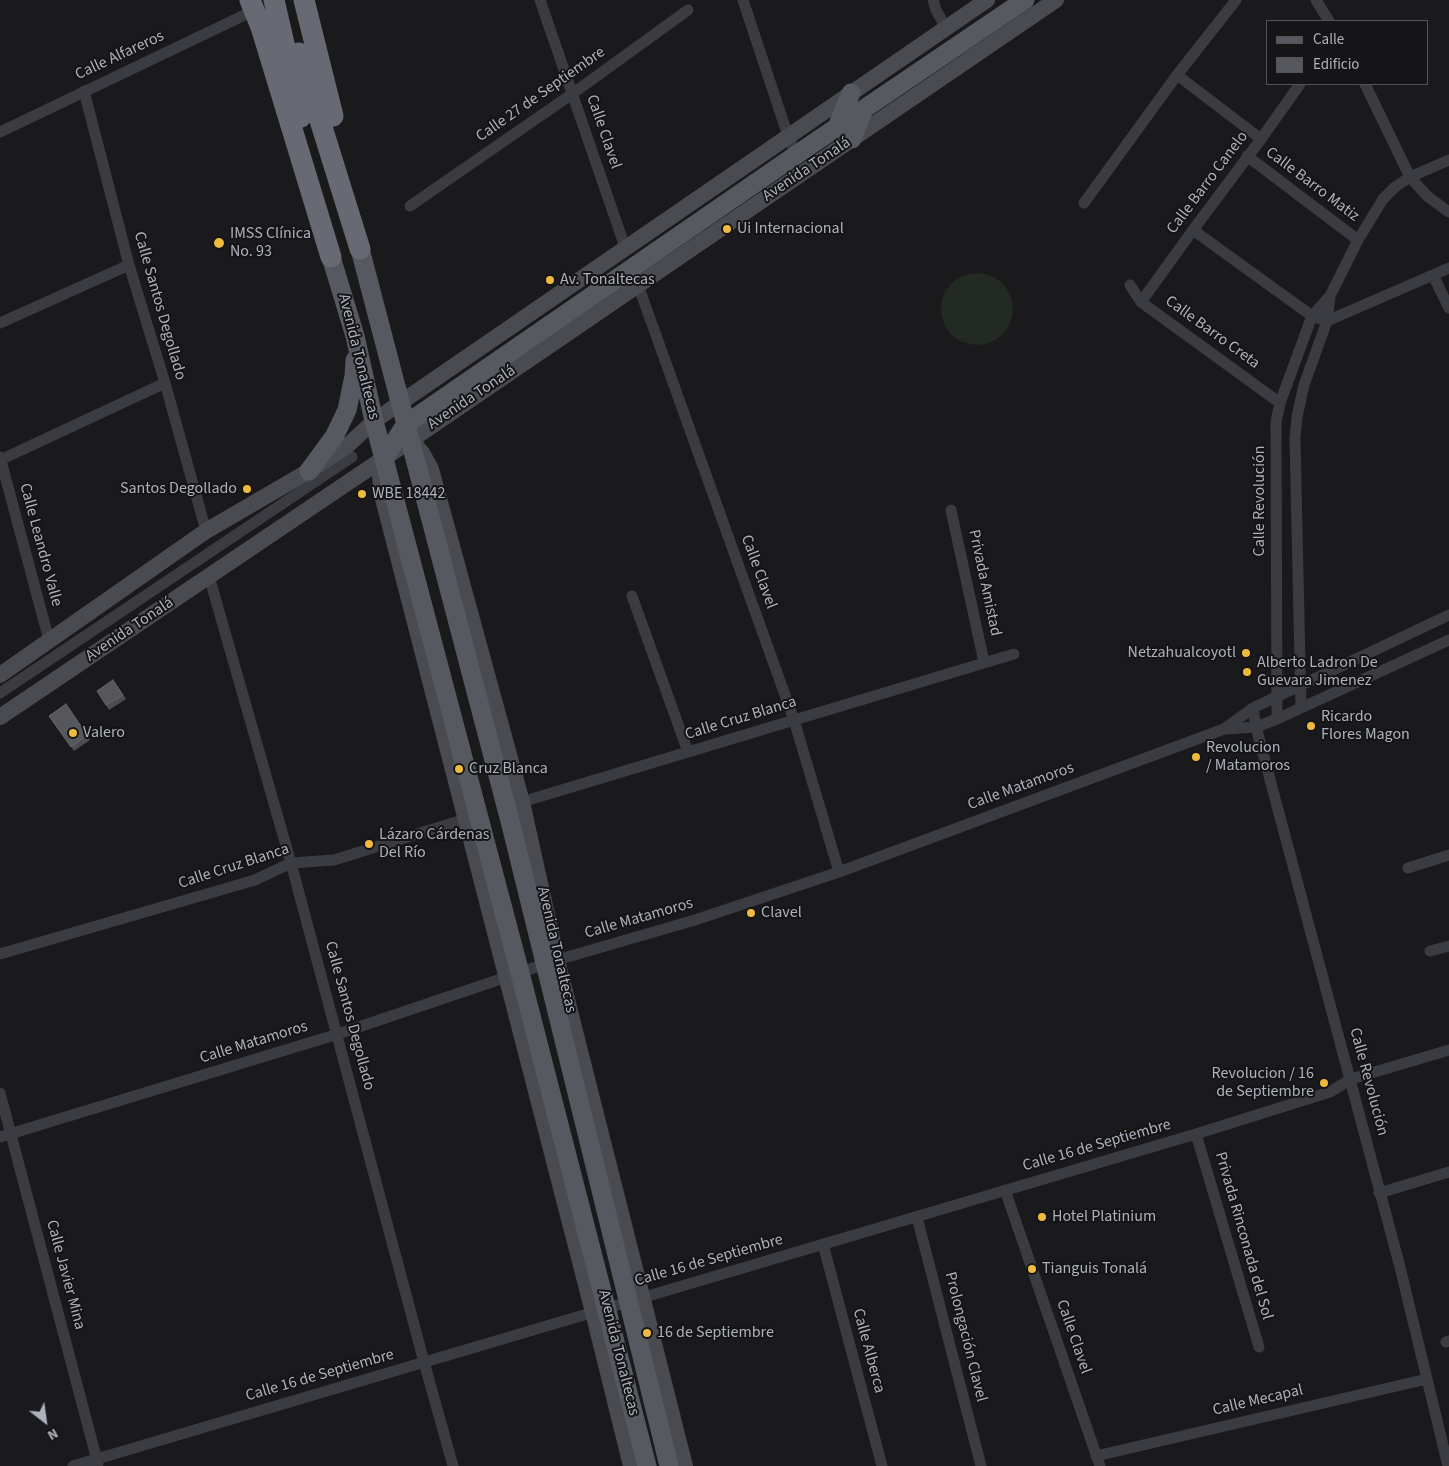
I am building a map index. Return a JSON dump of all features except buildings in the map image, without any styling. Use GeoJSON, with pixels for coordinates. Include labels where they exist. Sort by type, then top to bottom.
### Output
{"type":"FeatureCollection","features":[{"type":"Feature","properties":{"kind":"highway"},"geometry":{"type":"LineString","coordinates":[[274,0],[320,196],[331,257]]}},
{"type":"Feature","properties":{"kind":"highway"},"geometry":{"type":"LineString","coordinates":[[286,0],[297,47],[360,249]]}},
{"type":"Feature","properties":{"kind":"highway"},"geometry":{"type":"LineString","coordinates":[[304,0],[339,140],[360,249]]}},
{"type":"Feature","properties":{"kind":"highway"},"geometry":{"type":"LineString","coordinates":[[252,5],[331,257]]}},
{"type":"Feature","properties":{"kind":"main road","name":"Avenida Tonalá"},"geometry":{"type":"LineString","coordinates":[[384,458],[408,432],[800,164],[837,127],[1025,0]]}},
{"type":"Feature","properties":{"kind":"main road"},"geometry":{"type":"LineString","coordinates":[[837,127],[851,93]]}},
{"type":"Feature","properties":{"kind":"main road"},"geometry":{"type":"LineString","coordinates":[[852,139],[864,109]]}},
{"type":"Feature","properties":{"kind":"main road","name":"Avenida Tonaltecas"},"geometry":{"type":"LineString","coordinates":[[360,249],[408,432],[514,804],[551,962],[635,1299],[669,1466]]}},
{"type":"Feature","properties":{"kind":"main road","name":"Avenida Tonaltecas"},"geometry":{"type":"LineString","coordinates":[[331,257],[355,336],[374,421],[472,817],[600,1310],[647,1466]]}},
{"type":"Feature","properties":{"kind":"main road"},"geometry":{"type":"LineString","coordinates":[[309,471],[334,437],[347,410],[354,376],[355,336]]}},
{"type":"Feature","properties":{"kind":"main road","name":"Avenida Tonalá"},"geometry":{"type":"LineString","coordinates":[[374,421],[408,432]]}},
{"type":"Feature","properties":{"kind":"street","name":"Calle Clavel"},"geometry":{"type":"LineString","coordinates":[[540,0],[625,247]]}},
{"type":"Feature","properties":{"kind":"street"},"geometry":{"type":"LineString","coordinates":[[743,0],[788,136],[800,164]]}},
{"type":"Feature","properties":{"kind":"street"},"geometry":{"type":"LineString","coordinates":[[933,0],[946,28]]}},
{"type":"Feature","properties":{"kind":"street"},"geometry":{"type":"LineString","coordinates":[[0,675],[206,531],[309,471],[347,446],[374,421],[987,0]]}},
{"type":"Feature","properties":{"kind":"street","name":"Avenida Tonalá"},"geometry":{"type":"LineString","coordinates":[[408,432],[638,285],[800,164],[852,139],[1056,0]]}},
{"type":"Feature","properties":{"kind":"street"},"geometry":{"type":"LineString","coordinates":[[1084,203],[1177,75],[1236,0]]}},
{"type":"Feature","properties":{"kind":"street"},"geometry":{"type":"LineString","coordinates":[[1316,0],[1328,20]]}},
{"type":"Feature","properties":{"kind":"street","name":"Calle Alfareros"},"geometry":{"type":"LineString","coordinates":[[0,132],[252,5]]}},
{"type":"Feature","properties":{"kind":"street","name":"Calle 27 de Septiembre"},"geometry":{"type":"LineString","coordinates":[[410,206],[572,94],[688,10]]}},
{"type":"Feature","properties":{"kind":"street"},"geometry":{"type":"LineString","coordinates":[[1177,75],[1261,139]]}},
{"type":"Feature","properties":{"kind":"street","name":"Calle Barro Canelo"},"geometry":{"type":"LineString","coordinates":[[1141,302],[1299,85]]}},
{"type":"Feature","properties":{"kind":"street"},"geometry":{"type":"LineString","coordinates":[[1365,85],[1410,177],[1427,196],[1449,212]]}},
{"type":"Feature","properties":{"kind":"street","name":"Calle Santos Degollado"},"geometry":{"type":"LineString","coordinates":[[84,90],[129,265],[165,383],[206,531]]}},
{"type":"Feature","properties":{"kind":"street","name":"Calle Barro Matiz"},"geometry":{"type":"LineString","coordinates":[[1247,156],[1358,240]]}},
{"type":"Feature","properties":{"kind":"street","name":"Calle Revolución"},"geometry":{"type":"LineString","coordinates":[[1277,719],[1276,422],[1280,403],[1312,316],[1330,296],[1358,240],[1383,199],[1394,187],[1410,177],[1449,160]]}},
{"type":"Feature","properties":{"kind":"street"},"geometry":{"type":"LineString","coordinates":[[1192,230],[1312,316],[1327,321],[1449,268]]}},
{"type":"Feature","properties":{"kind":"street"},"geometry":{"type":"LineString","coordinates":[[0,323],[129,265]]}},
{"type":"Feature","properties":{"kind":"street"},"geometry":{"type":"LineString","coordinates":[[1433,276],[1449,308]]}},
{"type":"Feature","properties":{"kind":"street","name":"Calle Clavel"},"geometry":{"type":"LineString","coordinates":[[638,285],[794,720],[839,872]]}},
{"type":"Feature","properties":{"kind":"street","name":"Calle Barro Creta"},"geometry":{"type":"LineString","coordinates":[[1130,285],[1141,302],[1280,403]]}},
{"type":"Feature","properties":{"kind":"street","name":"Calle Revolución"},"geometry":{"type":"LineString","coordinates":[[1301,708],[1295,438],[1297,416],[1304,385],[1327,321],[1330,296]]}},
{"type":"Feature","properties":{"kind":"street"},"geometry":{"type":"LineString","coordinates":[[0,459],[165,383]]}},
{"type":"Feature","properties":{"kind":"street"},"geometry":{"type":"LineString","coordinates":[[0,693],[352,457]]}},
{"type":"Feature","properties":{"kind":"street","name":"Avenida Tonalá"},"geometry":{"type":"LineString","coordinates":[[0,717],[384,458]]}},
{"type":"Feature","properties":{"kind":"street","name":"Calle Leandro Valle"},"geometry":{"type":"LineString","coordinates":[[0,459],[49,640]]}},
{"type":"Feature","properties":{"kind":"street","name":"Privada Amistad"},"geometry":{"type":"LineString","coordinates":[[951,510],[984,662]]}},
{"type":"Feature","properties":{"kind":"street","name":"Calle Santos Degollado"},"geometry":{"type":"LineString","coordinates":[[209,576],[338,1034],[453,1466]]}},
{"type":"Feature","properties":{"kind":"street"},"geometry":{"type":"LineString","coordinates":[[632,596],[688,752]]}},
{"type":"Feature","properties":{"kind":"street","name":"Calle Matamoros"},"geometry":{"type":"LineString","coordinates":[[5,1136],[338,1034],[551,962],[695,920],[839,872],[1224,729],[1253,708],[1449,615]]}},
{"type":"Feature","properties":{"kind":"street","name":"Calle Matamoros"},"geometry":{"type":"LineString","coordinates":[[1224,729],[1256,727],[1277,719],[1449,640]]}},
{"type":"Feature","properties":{"kind":"street","name":"Calle Cruz Blanca"},"geometry":{"type":"LineString","coordinates":[[514,804],[1014,654]]}},
{"type":"Feature","properties":{"kind":"street","name":"Calle Revolución"},"geometry":{"type":"LineString","coordinates":[[1253,708],[1256,727],[1400,1267],[1448,1466]]}},
{"type":"Feature","properties":{"kind":"street","name":"Calle Cruz Blanca"},"geometry":{"type":"LineString","coordinates":[[0,954],[255,880],[291,863],[334,860],[472,817]]}},
{"type":"Feature","properties":{"kind":"street"},"geometry":{"type":"LineString","coordinates":[[1408,868],[1449,856]]}},
{"type":"Feature","properties":{"kind":"street"},"geometry":{"type":"LineString","coordinates":[[1430,951],[1449,946]]}},
{"type":"Feature","properties":{"kind":"street","name":"Calle 16 de Septiembre"},"geometry":{"type":"LineString","coordinates":[[73,1466],[98,1462],[424,1362],[1196,1134],[1330,1092],[1351,1079],[1449,1050]]}},
{"type":"Feature","properties":{"kind":"street","name":"Calle Javier Mina"},"geometry":{"type":"LineString","coordinates":[[0,1093],[5,1136],[98,1462]]}},
{"type":"Feature","properties":{"kind":"street","name":"Privada Rinconada del Sol"},"geometry":{"type":"LineString","coordinates":[[1196,1134],[1259,1347]]}},
{"type":"Feature","properties":{"kind":"street"},"geometry":{"type":"LineString","coordinates":[[1379,1193],[1449,1172]]}},
{"type":"Feature","properties":{"kind":"street","name":"Calle Clavel"},"geometry":{"type":"LineString","coordinates":[[1005,1190],[1098,1461]]}},
{"type":"Feature","properties":{"kind":"street","name":"Prolongación Clavel"},"geometry":{"type":"LineString","coordinates":[[917,1216],[980,1466]]}},
{"type":"Feature","properties":{"kind":"street","name":"Calle Alberca"},"geometry":{"type":"LineString","coordinates":[[823,1244],[882,1466]]}},
{"type":"Feature","properties":{"kind":"street","name":"Avenida Tonaltecas"},"geometry":{"type":"LineString","coordinates":[[635,1299],[685,1466]]}},
{"type":"Feature","properties":{"kind":"street","name":"Avenida Tonaltecas"},"geometry":{"type":"LineString","coordinates":[[600,1310],[631,1466]]}},
{"type":"Feature","properties":{"kind":"street","name":"Calle Mecapal"},"geometry":{"type":"LineString","coordinates":[[1098,1461],[1427,1379]]}},
{"type":"Feature","properties":{"kind":"shaded area"},"geometry":{"type":"Polygon","coordinates":[[[984,273],[1003,283],[1011,295],[1013,309],[1011,323],[1003,335],[991,343],[970,345],[951,335],[943,323],[941,302],[951,283],[963,275],[984,273]]]}},
{"type":"Feature","properties":{"kind":"place","name":"Ui Internacional"},"geometry":{"type":"Point","coordinates":[727,229]}},
{"type":"Feature","properties":{"kind":"place","name":"IMSS Clínica No. 93"},"geometry":{"type":"Point","coordinates":[219,243]}},
{"type":"Feature","properties":{"kind":"place","name":"Av. Tonaltecas"},"geometry":{"type":"Point","coordinates":[550,280]}},
{"type":"Feature","properties":{"kind":"place","name":"Santos Degollado"},"geometry":{"type":"Point","coordinates":[247,489]}},
{"type":"Feature","properties":{"kind":"place","name":"WBE 18442"},"geometry":{"type":"Point","coordinates":[362,494]}},
{"type":"Feature","properties":{"kind":"place","name":"Netzahualcoyotl"},"geometry":{"type":"Point","coordinates":[1246,653]}},
{"type":"Feature","properties":{"kind":"place","name":"Alberto Ladron De Guevara Jimenez"},"geometry":{"type":"Point","coordinates":[1247,672]}},
{"type":"Feature","properties":{"kind":"place","name":"Ricardo Flores Magon"},"geometry":{"type":"Point","coordinates":[1311,726]}},
{"type":"Feature","properties":{"kind":"place","name":"Valero"},"geometry":{"type":"Point","coordinates":[73,733]}},
{"type":"Feature","properties":{"kind":"place","name":"Revolucion / Matamoros"},"geometry":{"type":"Point","coordinates":[1196,757]}},
{"type":"Feature","properties":{"kind":"place","name":"Cruz Blanca"},"geometry":{"type":"Point","coordinates":[459,769]}},
{"type":"Feature","properties":{"kind":"place","name":"Lázaro Cárdenas Del Río"},"geometry":{"type":"Point","coordinates":[369,844]}},
{"type":"Feature","properties":{"kind":"place","name":"Clavel"},"geometry":{"type":"Point","coordinates":[751,913]}},
{"type":"Feature","properties":{"kind":"place","name":"Revolucion / 16 de Septiembre"},"geometry":{"type":"Point","coordinates":[1324,1083]}},
{"type":"Feature","properties":{"kind":"place","name":"Hotel Platinium"},"geometry":{"type":"Point","coordinates":[1042,1217]}},
{"type":"Feature","properties":{"kind":"place","name":"Tianguis Tonalá"},"geometry":{"type":"Point","coordinates":[1032,1269]}},
{"type":"Feature","properties":{"kind":"place","name":"16 de Septiembre"},"geometry":{"type":"Point","coordinates":[647,1333]}}]}
